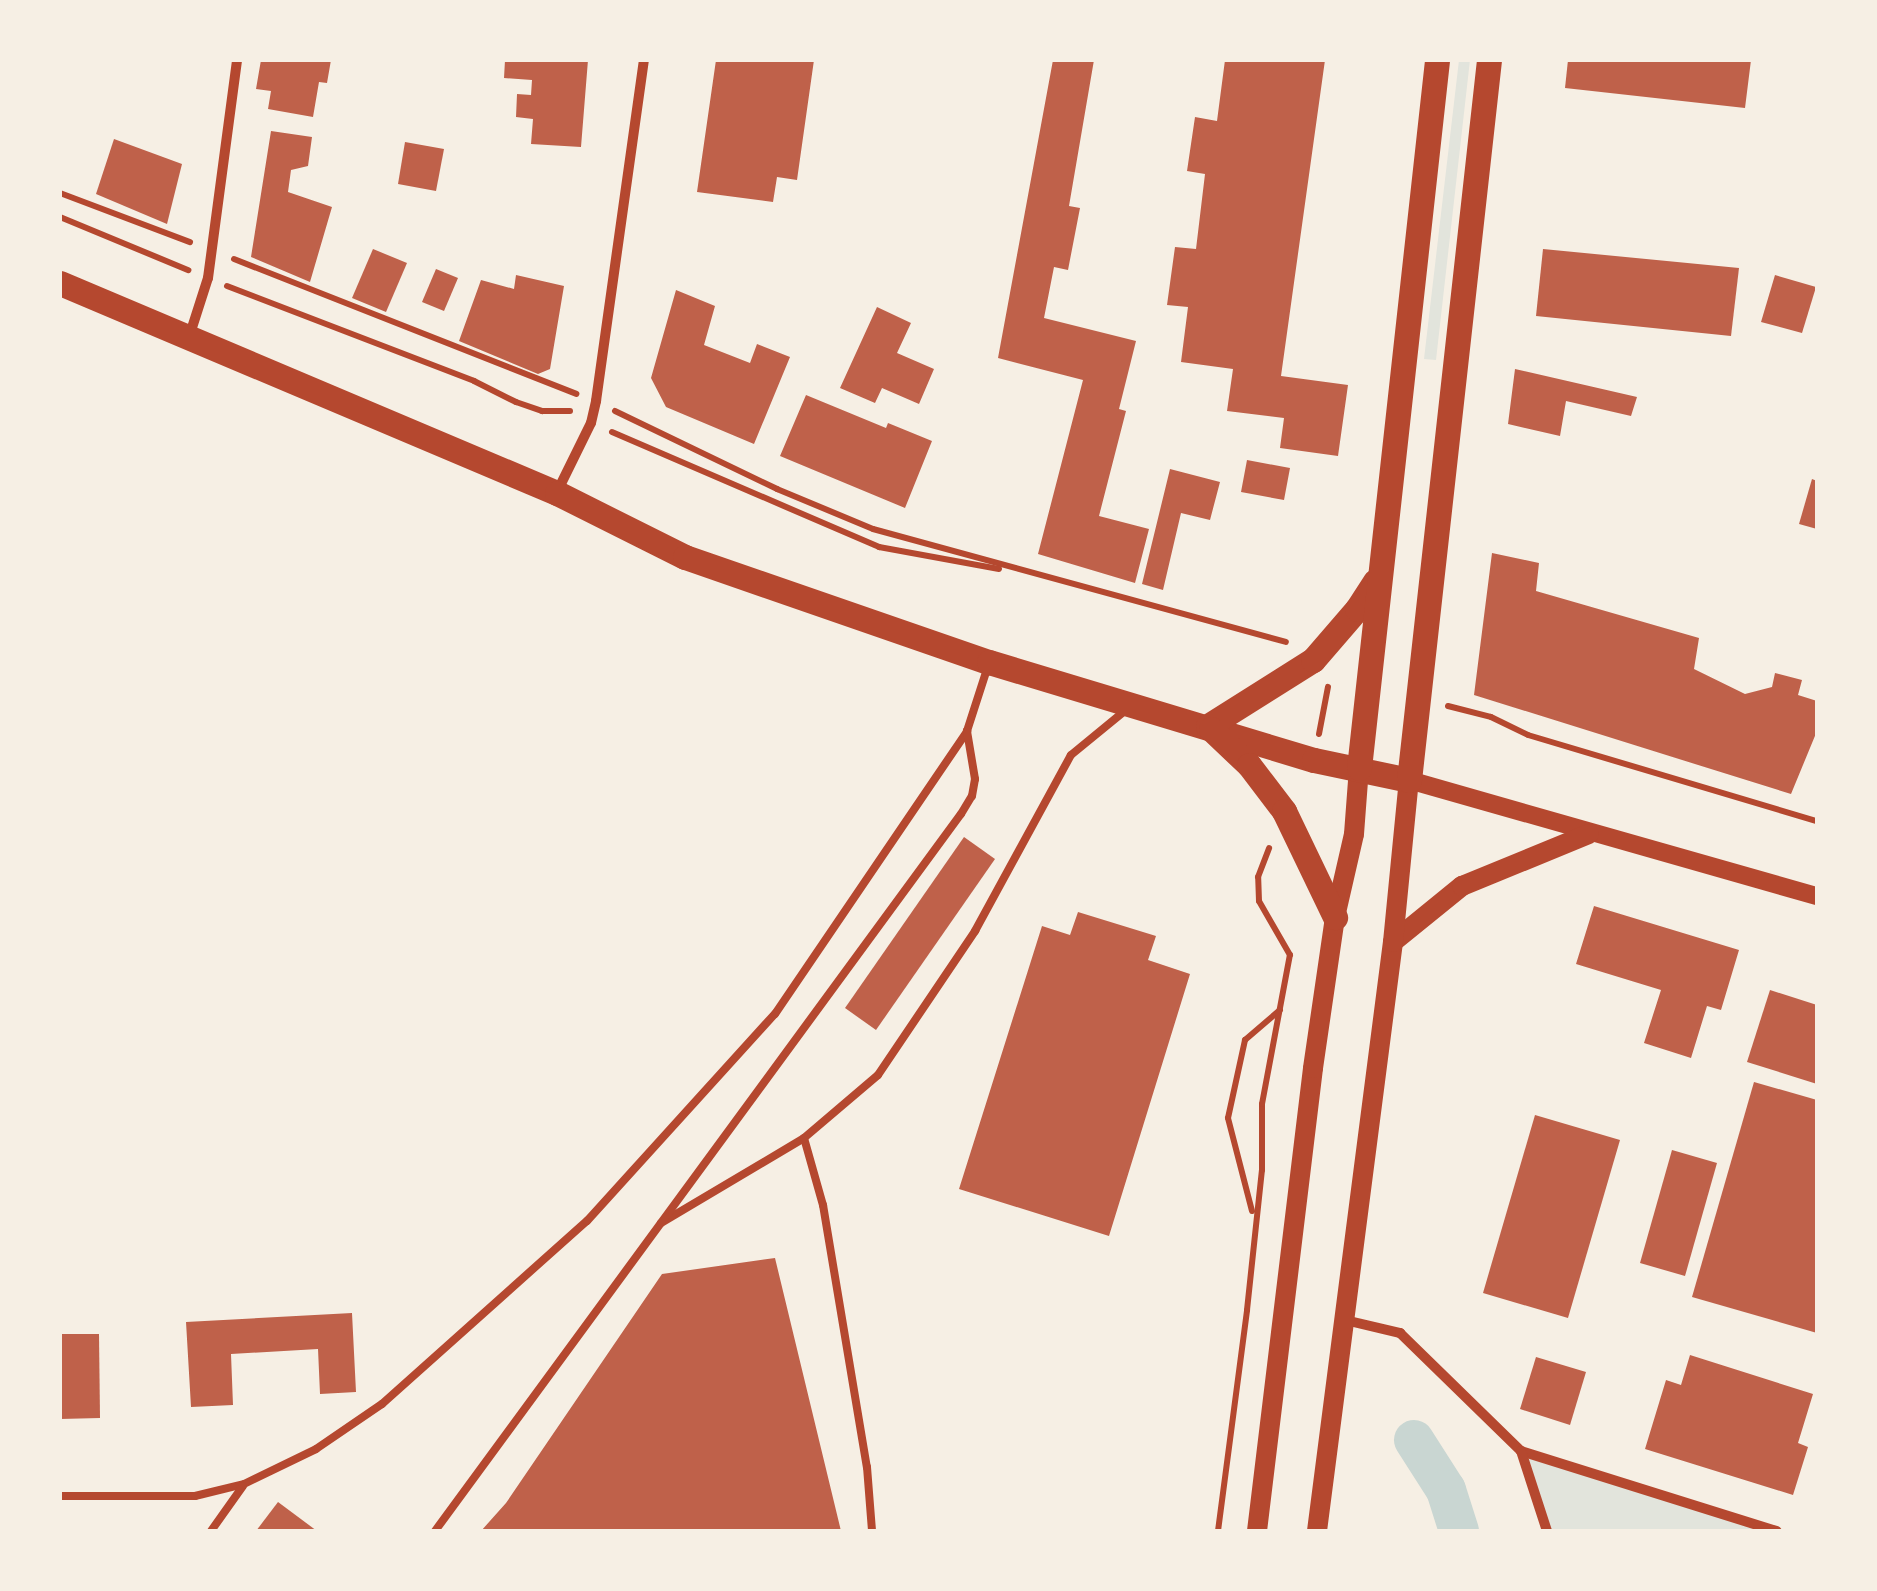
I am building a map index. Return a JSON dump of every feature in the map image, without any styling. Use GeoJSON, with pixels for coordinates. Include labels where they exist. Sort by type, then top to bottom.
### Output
{"type":"FeatureCollection","features":[{"type":"Feature","properties":{"kind":"main road"},"geometry":{"type":"LineString","coordinates":[[1257,1531],[1334,918],[1354,834],[1378,576],[1438,60]]}},
{"type":"Feature","properties":{"kind":"main road"},"geometry":{"type":"LineString","coordinates":[[1317,1531],[1393,942],[1489,60]]}},
{"type":"Feature","properties":{"kind":"main road"},"geometry":{"type":"LineString","coordinates":[[60,283],[557,493],[685,557],[989,662],[1314,760],[1409,780]]}},
{"type":"Feature","properties":{"kind":"main road"},"geometry":{"type":"LineString","coordinates":[[1208,726],[1313,660],[1357,609],[1378,576]]}},
{"type":"Feature","properties":{"kind":"main road"},"geometry":{"type":"LineString","coordinates":[[1208,726],[1248,765],[1284,811],[1334,918]]}},
{"type":"Feature","properties":{"kind":"main road"},"geometry":{"type":"LineString","coordinates":[[1393,942],[1462,886],[1589,834]]}},
{"type":"Feature","properties":{"kind":"street"},"geometry":{"type":"LineString","coordinates":[[189,336],[213,250],[238,60]]}},
{"type":"Feature","properties":{"kind":"street"},"geometry":{"type":"LineString","coordinates":[[557,493],[596,402],[644,60]]}},
{"type":"Feature","properties":{"kind":"street"},"geometry":{"type":"LineString","coordinates":[[1409,780],[1817,896]]}},
{"type":"Feature","properties":{"kind":"street"},"geometry":{"type":"LineString","coordinates":[[1345,1320],[1400,1333],[1521,1451],[1777,1531]]}},
{"type":"Feature","properties":{"kind":"street"},"geometry":{"type":"LineString","coordinates":[[1521,1451],[1547,1531]]}},
{"type":"Feature","properties":{"kind":"lane"},"geometry":{"type":"LineString","coordinates":[[60,1496],[195,1496],[244,1484],[316,1449],[382,1404],[587,1221],[775,1014],[967,732],[989,662]]}},
{"type":"Feature","properties":{"kind":"lane"},"geometry":{"type":"LineString","coordinates":[[657,1226],[804,1138],[878,1075],[975,931],[1071,755],[1132,705]]}},
{"type":"Feature","properties":{"kind":"lane"},"geometry":{"type":"LineString","coordinates":[[436,1531],[961,814],[972,796],[975,779],[967,732]]}},
{"type":"Feature","properties":{"kind":"lane"},"geometry":{"type":"LineString","coordinates":[[804,1138],[823,1205],[867,1466],[872,1531]]}},
{"type":"Feature","properties":{"kind":"lane"},"geometry":{"type":"LineString","coordinates":[[212,1531],[244,1484]]}},
{"type":"Feature","properties":{"kind":"path"},"geometry":{"type":"LineString","coordinates":[[60,192],[596,402],[777,489],[872,529],[1290,643]]}},
{"type":"Feature","properties":{"kind":"path"},"geometry":{"type":"LineString","coordinates":[[60,217],[474,381],[516,402],[542,411],[570,411],[879,548],[926,559],[1015,571]]}},
{"type":"Feature","properties":{"kind":"path"},"geometry":{"type":"LineString","coordinates":[[1447,706],[1817,821]]}},
{"type":"Feature","properties":{"kind":"path"},"geometry":{"type":"LineString","coordinates":[[1218,1531],[1262,1170],[1262,1104],[1290,956],[1259,900],[1258,878],[1272,839],[1288,826]]}},
{"type":"Feature","properties":{"kind":"path"},"geometry":{"type":"LineString","coordinates":[[1254,1217],[1228,1118],[1245,1040],[1281,1009]]}},
{"type":"Feature","properties":{"kind":"shaded area"},"geometry":{"type":"Polygon","coordinates":[[[1459,60],[1470,60],[1436,360],[1424,359],[1459,60]]]}},
{"type":"Feature","properties":{"kind":"shaded area"},"geometry":{"type":"Polygon","coordinates":[[[1521,1451],[1777,1531],[1547,1531],[1521,1451]]]}},
{"type":"Feature","properties":{"kind":"building"},"geometry":{"type":"Polygon","coordinates":[[[261,60],[331,60],[327,83],[319,82],[313,117],[268,109],[271,91],[256,89],[261,60]]]}},
{"type":"Feature","properties":{"kind":"building"},"geometry":{"type":"Polygon","coordinates":[[[505,60],[588,60],[581,147],[531,144],[533,119],[516,117],[517,94],[531,95],[532,80],[504,78],[505,60]]]}},
{"type":"Feature","properties":{"kind":"building"},"geometry":{"type":"Polygon","coordinates":[[[716,60],[814,60],[797,180],[777,177],[773,202],[697,192],[716,60]]]}},
{"type":"Feature","properties":{"kind":"building"},"geometry":{"type":"Polygon","coordinates":[[[1053,60],[1094,60],[1069,206],[1080,208],[1068,270],[1054,267],[1044,318],[1136,341],[1119,409],[1126,411],[1099,516],[1149,529],[1135,583],[1038,554],[1083,380],[998,358],[1053,60]]]}},
{"type":"Feature","properties":{"kind":"building"},"geometry":{"type":"Polygon","coordinates":[[[1225,60],[1325,60],[1281,376],[1348,385],[1338,456],[1280,448],[1284,418],[1227,411],[1233,369],[1181,362],[1188,307],[1167,305],[1175,247],[1196,249],[1205,174],[1187,171],[1195,117],[1217,121],[1225,60]]]}},
{"type":"Feature","properties":{"kind":"building"},"geometry":{"type":"Polygon","coordinates":[[[1568,60],[1751,60],[1745,108],[1565,88],[1568,60]]]}},
{"type":"Feature","properties":{"kind":"building"},"geometry":{"type":"Polygon","coordinates":[[[271,131],[312,137],[308,166],[291,170],[288,192],[332,207],[310,282],[251,257],[271,131]]]}},
{"type":"Feature","properties":{"kind":"building"},"geometry":{"type":"Polygon","coordinates":[[[114,139],[182,164],[167,224],[96,194],[114,139]]]}},
{"type":"Feature","properties":{"kind":"building"},"geometry":{"type":"Polygon","coordinates":[[[405,142],[444,149],[436,191],[398,184],[405,142]]]}},
{"type":"Feature","properties":{"kind":"building"},"geometry":{"type":"Polygon","coordinates":[[[373,249],[407,263],[386,312],[352,298],[373,249]]]}},
{"type":"Feature","properties":{"kind":"building"},"geometry":{"type":"Polygon","coordinates":[[[1543,249],[1739,268],[1731,336],[1536,316],[1543,249]]]}},
{"type":"Feature","properties":{"kind":"building"},"geometry":{"type":"Polygon","coordinates":[[[436,269],[458,278],[444,311],[422,302],[436,269]]]}},
{"type":"Feature","properties":{"kind":"building"},"geometry":{"type":"Polygon","coordinates":[[[516,275],[564,286],[550,369],[538,374],[459,341],[481,280],[514,289],[516,275]]]}},
{"type":"Feature","properties":{"kind":"building"},"geometry":{"type":"Polygon","coordinates":[[[1775,275],[1816,287],[1802,333],[1761,322],[1775,275]]]}},
{"type":"Feature","properties":{"kind":"building"},"geometry":{"type":"Polygon","coordinates":[[[676,290],[715,306],[704,345],[750,363],[757,344],[790,357],[754,444],[666,407],[651,378],[676,290]]]}},
{"type":"Feature","properties":{"kind":"building"},"geometry":{"type":"Polygon","coordinates":[[[877,307],[911,323],[897,353],[934,369],[919,404],[882,388],[875,403],[840,388],[877,307]]]}},
{"type":"Feature","properties":{"kind":"building"},"geometry":{"type":"Polygon","coordinates":[[[1515,369],[1637,397],[1631,416],[1566,401],[1560,436],[1508,424],[1515,369]]]}},
{"type":"Feature","properties":{"kind":"building"},"geometry":{"type":"Polygon","coordinates":[[[806,395],[886,428],[888,423],[932,441],[905,508],[780,456],[806,395]]]}},
{"type":"Feature","properties":{"kind":"building"},"geometry":{"type":"Polygon","coordinates":[[[1247,460],[1290,468],[1284,500],[1241,492],[1247,460]]]}},
{"type":"Feature","properties":{"kind":"building"},"geometry":{"type":"Polygon","coordinates":[[[1170,469],[1220,482],[1210,520],[1181,513],[1163,590],[1142,584],[1170,469]]]}},
{"type":"Feature","properties":{"kind":"building"},"geometry":{"type":"Polygon","coordinates":[[[1812,479],[1817,481],[1817,529],[1799,524],[1812,479]]]}},
{"type":"Feature","properties":{"kind":"building"},"geometry":{"type":"Polygon","coordinates":[[[1492,553],[1539,563],[1536,591],[1699,638],[1694,669],[1745,694],[1772,687],[1775,673],[1802,680],[1798,695],[1817,701],[1817,731],[1791,794],[1474,695],[1492,553]]]}},
{"type":"Feature","properties":{"kind":"building"},"geometry":{"type":"Polygon","coordinates":[[[964,837],[995,859],[876,1030],[845,1008],[964,837]]]}},
{"type":"Feature","properties":{"kind":"building"},"geometry":{"type":"Polygon","coordinates":[[[1594,906],[1739,950],[1721,1010],[1707,1006],[1691,1058],[1644,1043],[1661,990],[1576,964],[1594,906]]]}},
{"type":"Feature","properties":{"kind":"building"},"geometry":{"type":"Polygon","coordinates":[[[1078,912],[1156,936],[1148,960],[1190,974],[1109,1236],[959,1189],[1042,926],[1070,935],[1078,912]]]}},
{"type":"Feature","properties":{"kind":"building"},"geometry":{"type":"Polygon","coordinates":[[[1770,990],[1817,1005],[1817,1084],[1747,1062],[1770,990]]]}},
{"type":"Feature","properties":{"kind":"building"},"geometry":{"type":"Polygon","coordinates":[[[1754,1082],[1817,1100],[1817,1333],[1692,1297],[1754,1082]]]}},
{"type":"Feature","properties":{"kind":"building"},"geometry":{"type":"Polygon","coordinates":[[[1535,1115],[1620,1140],[1568,1318],[1483,1293],[1535,1115]]]}},
{"type":"Feature","properties":{"kind":"building"},"geometry":{"type":"Polygon","coordinates":[[[1672,1150],[1717,1163],[1685,1276],[1640,1263],[1672,1150]]]}},
{"type":"Feature","properties":{"kind":"building"},"geometry":{"type":"Polygon","coordinates":[[[775,1258],[841,1531],[481,1531],[506,1503],[662,1274],[775,1258]]]}},
{"type":"Feature","properties":{"kind":"building"},"geometry":{"type":"Polygon","coordinates":[[[352,1313],[356,1392],[320,1394],[318,1349],[231,1354],[233,1405],[191,1407],[186,1322],[352,1313]]]}},
{"type":"Feature","properties":{"kind":"building"},"geometry":{"type":"Polygon","coordinates":[[[60,1334],[99,1334],[100,1418],[60,1419],[60,1334]]]}},
{"type":"Feature","properties":{"kind":"building"},"geometry":{"type":"Polygon","coordinates":[[[1690,1355],[1813,1394],[1798,1443],[1808,1447],[1793,1495],[1645,1449],[1666,1380],[1681,1385],[1690,1355]]]}},
{"type":"Feature","properties":{"kind":"building"},"geometry":{"type":"Polygon","coordinates":[[[1536,1357],[1586,1372],[1570,1425],[1520,1409],[1536,1357]]]}},
{"type":"Feature","properties":{"kind":"building"},"geometry":{"type":"Polygon","coordinates":[[[278,1502],[317,1531],[256,1531],[278,1502]]]}},
{"type":"Feature","properties":{"kind":"waterway"},"geometry":{"type":"LineString","coordinates":[[1414,1440],[1446,1490],[1459,1531]]}}]}
